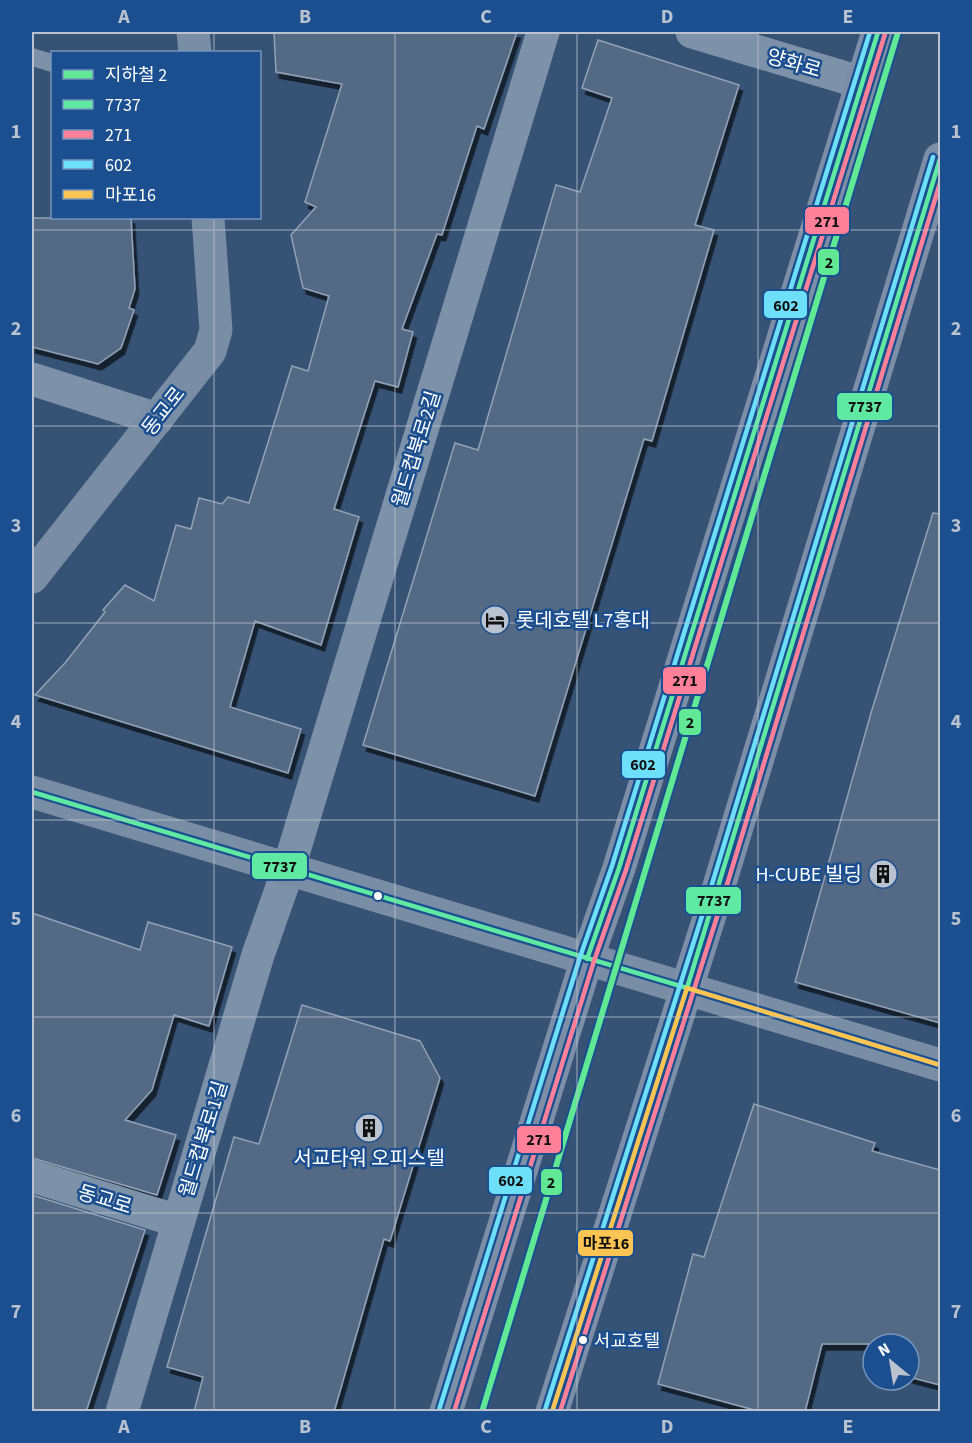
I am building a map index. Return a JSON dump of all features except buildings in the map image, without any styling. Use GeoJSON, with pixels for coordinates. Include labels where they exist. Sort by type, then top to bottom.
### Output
{"type":"FeatureCollection","features":[{"type":"Feature","properties":{"kind":"main road"},"geometry":{"type":"LineString","coordinates":[[193,32],[195,51]]}},
{"type":"Feature","properties":{"kind":"main road"},"geometry":{"type":"LineString","coordinates":[[446,1412],[587,959],[623,857],[878,32]]}},
{"type":"Feature","properties":{"kind":"main road"},"geometry":{"type":"LineString","coordinates":[[552,1412],[687,988],[940,158]]}},
{"type":"Feature","properties":{"kind":"main road","name":"동교로"},"geometry":{"type":"LineString","coordinates":[[32,577],[210,351],[216,330],[208,219]]}},
{"type":"Feature","properties":{"kind":"main road"},"geometry":{"type":"LineString","coordinates":[[32,792],[289,867],[940,1065]]}},
{"type":"Feature","properties":{"kind":"street","name":"월드컵북로2길"},"geometry":{"type":"LineString","coordinates":[[289,867],[543,32]]}},
{"type":"Feature","properties":{"kind":"street","name":"양화로"},"geometry":{"type":"LineString","coordinates":[[692,32],[863,83]]}},
{"type":"Feature","properties":{"kind":"street"},"geometry":{"type":"LineString","coordinates":[[32,380],[157,419]]}},
{"type":"Feature","properties":{"kind":"street","name":"월드컵북로1길"},"geometry":{"type":"LineString","coordinates":[[122,1412],[258,955],[289,867]]}},
{"type":"Feature","properties":{"kind":"street","name":"동교로"},"geometry":{"type":"LineString","coordinates":[[32,1176],[178,1221]]}},
{"type":"Feature","properties":{"kind":"lane"},"geometry":{"type":"LineString","coordinates":[[32,57],[51,63]]}},
{"type":"Feature","properties":{"kind":"metro line","name":"2"},"geometry":{"type":"LineString","coordinates":[[482,1412],[898,32]]}},
{"type":"Feature","properties":{"kind":"transit line","name":"602"},"geometry":{"type":"LineString","coordinates":[[439,1410],[580,957],[612,866],[870,32]]}},
{"type":"Feature","properties":{"kind":"transit line","name":"7737"},"geometry":{"type":"LineString","coordinates":[[587,959],[619,868],[878,32]]}},
{"type":"Feature","properties":{"kind":"transit line","name":"271"},"geometry":{"type":"LineString","coordinates":[[454,1412],[594,961],[626,870],[885,34]]}},
{"type":"Feature","properties":{"kind":"transit line","name":"602"},"geometry":{"type":"LineString","coordinates":[[545,1410],[709,894],[933,157]]}},
{"type":"Feature","properties":{"kind":"transit line","name":"7737"},"geometry":{"type":"LineString","coordinates":[[32,792],[687,988],[940,159]]}},
{"type":"Feature","properties":{"kind":"transit line","name":"271"},"geometry":{"type":"LineString","coordinates":[[560,1412],[723,898],[940,183]]}},
{"type":"Feature","properties":{"kind":"transit line","name":"마포16"},"geometry":{"type":"LineString","coordinates":[[552,1412],[687,988],[940,1065]]}},
{"type":"Feature","properties":{"kind":"place","name":"롯데호텔 L7홍대"},"geometry":{"type":"Point","coordinates":[495,620]}},
{"type":"Feature","properties":{"kind":"place","name":"H-CUBE 빌딩"},"geometry":{"type":"Point","coordinates":[883,874]}},
{"type":"Feature","properties":{"kind":"place","name":"서교타워 오피스텔"},"geometry":{"type":"Point","coordinates":[369,1128]}},
{"type":"Feature","properties":{"kind":"place","name":"서교호텔"},"geometry":{"type":"Point","coordinates":[583,1340]}}]}
